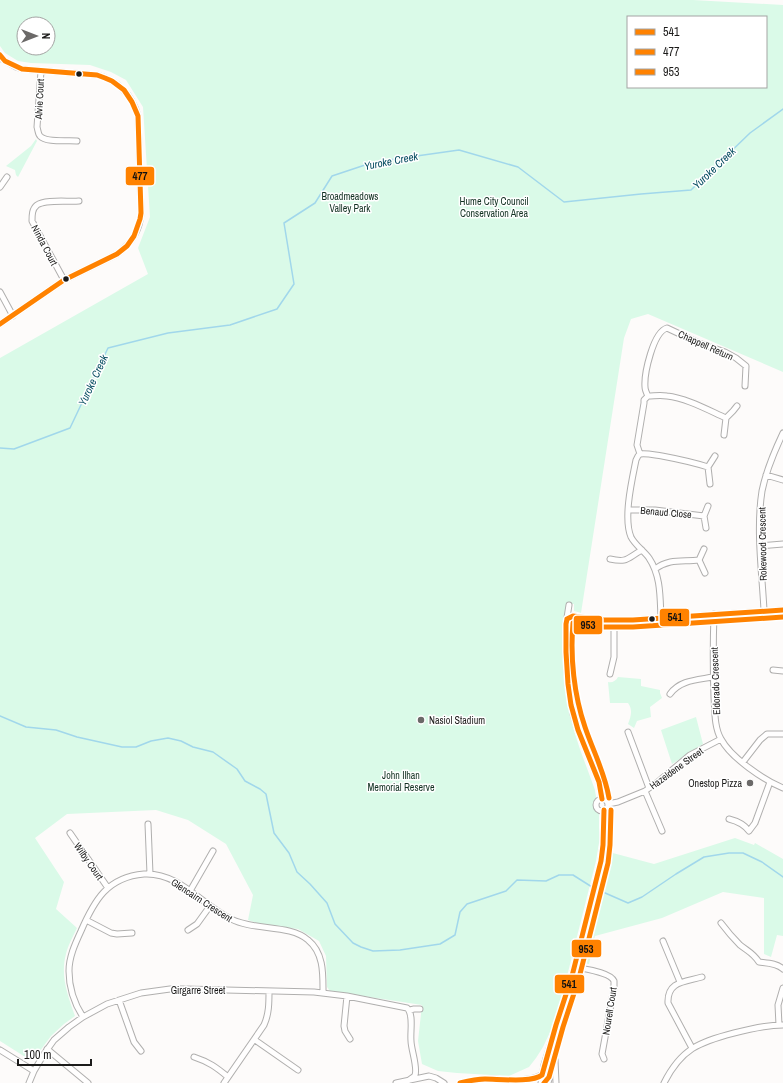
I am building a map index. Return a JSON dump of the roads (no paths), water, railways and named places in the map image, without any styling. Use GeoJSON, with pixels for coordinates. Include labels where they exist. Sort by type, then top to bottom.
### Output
{"type":"FeatureCollection","features":[{"type":"Feature","properties":{"kind":"street"},"geometry":{"type":"LineString","coordinates":[[0,55],[5,61]]}},
{"type":"Feature","properties":{"kind":"street"},"geometry":{"type":"LineString","coordinates":[[0,58],[22,69],[97,75],[111,80],[129,95],[138,116],[141,213],[138,230],[123,250],[64,280],[0,324]]}},
{"type":"Feature","properties":{"kind":"street","name":"Alvie Court"},"geometry":{"type":"LineString","coordinates":[[40,71],[37,127],[40,136],[51,141],[77,140]]}},
{"type":"Feature","properties":{"kind":"street"},"geometry":{"type":"LineString","coordinates":[[0,187],[7,177]]}},
{"type":"Feature","properties":{"kind":"street","name":"Ninda Court"},"geometry":{"type":"LineString","coordinates":[[64,280],[32,220],[33,212],[37,206],[45,202],[79,201]]}},
{"type":"Feature","properties":{"kind":"street"},"geometry":{"type":"LineString","coordinates":[[0,292],[12,316]]}},
{"type":"Feature","properties":{"kind":"street","name":"Chappell Return"},"geometry":{"type":"LineString","coordinates":[[648,396],[645,388],[651,351],[660,333],[664,329],[669,329],[699,343],[725,352],[748,365],[745,386]]}},
{"type":"Feature","properties":{"kind":"street"},"geometry":{"type":"LineString","coordinates":[[662,618],[658,576],[648,557],[631,536],[628,510],[636,460],[640,454],[638,445],[644,400],[648,396],[678,398],[726,418]]}},
{"type":"Feature","properties":{"kind":"street"},"geometry":{"type":"LineString","coordinates":[[724,435],[726,418],[737,406]]}},
{"type":"Feature","properties":{"kind":"street","name":"Rokewood Crescent"},"geometry":{"type":"LineString","coordinates":[[764,610],[760,546],[762,491],[769,465],[783,434]]}},
{"type":"Feature","properties":{"kind":"street"},"geometry":{"type":"LineString","coordinates":[[640,454],[686,460],[708,467]]}},
{"type":"Feature","properties":{"kind":"street"},"geometry":{"type":"LineString","coordinates":[[710,484],[708,467],[715,456]]}},
{"type":"Feature","properties":{"kind":"street"},"geometry":{"type":"LineString","coordinates":[[766,475],[783,480]]}},
{"type":"Feature","properties":{"kind":"street","name":"Benaud Close"},"geometry":{"type":"LineString","coordinates":[[706,528],[704,516],[708,506]]}},
{"type":"Feature","properties":{"kind":"street","name":"Benaud Close"},"geometry":{"type":"LineString","coordinates":[[628,510],[655,510],[704,516]]}},
{"type":"Feature","properties":{"kind":"street"},"geometry":{"type":"LineString","coordinates":[[760,546],[783,544]]}},
{"type":"Feature","properties":{"kind":"street"},"geometry":{"type":"LineString","coordinates":[[704,549],[699,560],[705,573]]}},
{"type":"Feature","properties":{"kind":"street"},"geometry":{"type":"LineString","coordinates":[[610,560],[626,560],[642,550]]}},
{"type":"Feature","properties":{"kind":"street"},"geometry":{"type":"LineString","coordinates":[[655,569],[670,561],[699,560]]}},
{"type":"Feature","properties":{"kind":"street"},"geometry":{"type":"LineString","coordinates":[[548,1083],[563,1022],[574,967],[601,861],[604,810],[607,808],[608,804],[602,799],[598,782],[578,730],[571,705],[566,652],[566,624],[569,605]]}},
{"type":"Feature","properties":{"kind":"street"},"geometry":{"type":"LineString","coordinates":[[567,619],[573,616],[604,620],[662,618],[764,610],[783,610]]}},
{"type":"Feature","properties":{"kind":"street","name":"Eldorado Crescent"},"geometry":{"type":"LineString","coordinates":[[714,614],[713,677],[715,713],[720,739],[730,752],[770,782],[783,788]]}},
{"type":"Feature","properties":{"kind":"street"},"geometry":{"type":"LineString","coordinates":[[610,674],[614,658],[614,620]]}},
{"type":"Feature","properties":{"kind":"street"},"geometry":{"type":"LineString","coordinates":[[773,670],[783,671]]}},
{"type":"Feature","properties":{"kind":"street"},"geometry":{"type":"LineString","coordinates":[[670,694],[674,688],[684,682],[713,677]]}},
{"type":"Feature","properties":{"kind":"street"},"geometry":{"type":"LineString","coordinates":[[628,732],[662,831]]}},
{"type":"Feature","properties":{"kind":"street"},"geometry":{"type":"LineString","coordinates":[[743,762],[760,740],[767,734],[783,734]]}},
{"type":"Feature","properties":{"kind":"street","name":"Hazeldene Street"},"geometry":{"type":"LineString","coordinates":[[608,804],[618,802],[647,789],[690,755],[720,739]]}},
{"type":"Feature","properties":{"kind":"street"},"geometry":{"type":"LineString","coordinates":[[729,819],[745,826],[749,831],[754,823],[770,782]]}},
{"type":"Feature","properties":{"kind":"street"},"geometry":{"type":"LineString","coordinates":[[602,799],[597,801],[596,805],[598,810],[604,810]]}},
{"type":"Feature","properties":{"kind":"street"},"geometry":{"type":"LineString","coordinates":[[148,824],[150,874]]}},
{"type":"Feature","properties":{"kind":"street","name":"Wilby Court"},"geometry":{"type":"LineString","coordinates":[[70,833],[108,888]]}},
{"type":"Feature","properties":{"kind":"street"},"geometry":{"type":"LineString","coordinates":[[190,891],[213,851]]}},
{"type":"Feature","properties":{"kind":"street","name":"Glencairn Crescent"},"geometry":{"type":"LineString","coordinates":[[83,1017],[71,992],[69,972],[73,949],[86,920],[96,901],[108,888],[122,879],[131,876],[150,874],[166,877],[174,881],[224,916],[238,922],[252,926],[292,931],[308,939],[316,949],[321,960],[323,993]]}},
{"type":"Feature","properties":{"kind":"street"},"geometry":{"type":"LineString","coordinates":[[188,930],[197,924],[210,906]]}},
{"type":"Feature","properties":{"kind":"street"},"geometry":{"type":"LineString","coordinates":[[86,920],[117,934],[132,933]]}},
{"type":"Feature","properties":{"kind":"street"},"geometry":{"type":"LineString","coordinates":[[721,923],[731,936],[740,945],[754,955],[759,962],[776,965],[783,969]]}},
{"type":"Feature","properties":{"kind":"street"},"geometry":{"type":"LineString","coordinates":[[663,941],[680,982]]}},
{"type":"Feature","properties":{"kind":"street","name":"Nourell Court"},"geometry":{"type":"LineString","coordinates":[[574,967],[602,973],[614,981],[602,1054],[604,1059]]}},
{"type":"Feature","properties":{"kind":"street"},"geometry":{"type":"LineString","coordinates":[[541,1083],[542,1074],[556,1025],[572,976]]}},
{"type":"Feature","properties":{"kind":"street"},"geometry":{"type":"LineString","coordinates":[[692,1048],[668,1004],[667,995],[675,985],[680,982],[702,977]]}},
{"type":"Feature","properties":{"kind":"street"},"geometry":{"type":"LineString","coordinates":[[664,1083],[680,1059],[692,1048],[700,1044],[719,1037],[760,1026],[781,1025],[778,1005],[783,988]]}},
{"type":"Feature","properties":{"kind":"street","name":"Girgarre Street"},"geometry":{"type":"LineString","coordinates":[[29,1083],[47,1049],[62,1032],[83,1017],[102,1007],[141,993],[170,989],[323,993],[405,1007],[410,1010]]}},
{"type":"Feature","properties":{"kind":"street"},"geometry":{"type":"LineString","coordinates":[[224,1083],[262,1030],[267,1020],[269,991]]}},
{"type":"Feature","properties":{"kind":"street"},"geometry":{"type":"LineString","coordinates":[[347,996],[344,1026],[350,1039]]}},
{"type":"Feature","properties":{"kind":"street"},"geometry":{"type":"LineString","coordinates":[[119,1000],[134,1042],[141,1051]]}},
{"type":"Feature","properties":{"kind":"street"},"geometry":{"type":"LineString","coordinates":[[408,1081],[415,1075],[415,1063],[411,1042],[410,1010],[420,1010]]}},
{"type":"Feature","properties":{"kind":"street"},"geometry":{"type":"LineString","coordinates":[[255,1040],[298,1070]]}},
{"type":"Feature","properties":{"kind":"street"},"geometry":{"type":"LineString","coordinates":[[47,1049],[88,1083]]}},
{"type":"Feature","properties":{"kind":"street"},"geometry":{"type":"LineString","coordinates":[[556,1049],[556,1083]]}},
{"type":"Feature","properties":{"kind":"street"},"geometry":{"type":"LineString","coordinates":[[0,1050],[34,1071]]}},
{"type":"Feature","properties":{"kind":"street"},"geometry":{"type":"LineString","coordinates":[[194,1057],[205,1060],[228,1076]]}},
{"type":"Feature","properties":{"kind":"street"},"geometry":{"type":"LineString","coordinates":[[415,1063],[419,1073],[436,1078],[444,1083]]}},
{"type":"Feature","properties":{"kind":"street"},"geometry":{"type":"LineString","coordinates":[[460,1083],[485,1079],[525,1082],[537,1080],[542,1074]]}},
{"type":"Feature","properties":{"kind":"street"},"geometry":{"type":"LineString","coordinates":[[396,1083],[426,1076]]}},
{"type":"Feature","properties":{"kind":"waterway","name":"Yuroke Creek"},"geometry":{"type":"LineString","coordinates":[[0,448],[14,449],[70,428],[108,348],[168,333],[230,325],[277,309],[294,284],[284,223],[315,203],[332,176],[374,162],[459,150],[518,167],[564,202],[691,190],[750,133],[783,109]]}},
{"type":"Feature","properties":{"kind":"waterway"},"geometry":{"type":"LineString","coordinates":[[0,716],[26,727],[56,730],[77,737],[122,747],[136,747],[151,741],[168,738],[213,752],[237,769],[245,781],[266,794],[274,833],[289,853],[297,872],[327,903],[335,924],[353,943],[373,951],[400,950],[440,944],[455,935],[460,912],[467,904],[506,891],[517,880],[546,881],[559,875],[573,875],[592,887]]}},
{"type":"Feature","properties":{"kind":"waterway"},"geometry":{"type":"LineString","coordinates":[[596,889],[628,903],[642,897],[704,857],[729,853],[743,853],[762,862],[783,877]]}},
{"type":"Feature","properties":{"kind":"place","name":"Nasiol Stadium"},"geometry":{"type":"Point","coordinates":[421,720]}},
{"type":"Feature","properties":{"kind":"place","name":"Onestop Pizza"},"geometry":{"type":"Point","coordinates":[750,783]}},
{"type":"Feature","properties":{"kind":"park label","name":"Broadmeadows Valley Park"},"geometry":{"type":"Point","coordinates":[350,202]}},
{"type":"Feature","properties":{"kind":"park label","name":"Hume City Council Conservation Area"},"geometry":{"type":"Point","coordinates":[494,206]}},
{"type":"Feature","properties":{"kind":"park label","name":"John Ilhan Memorial Reserve"},"geometry":{"type":"Point","coordinates":[401,780]}}]}
